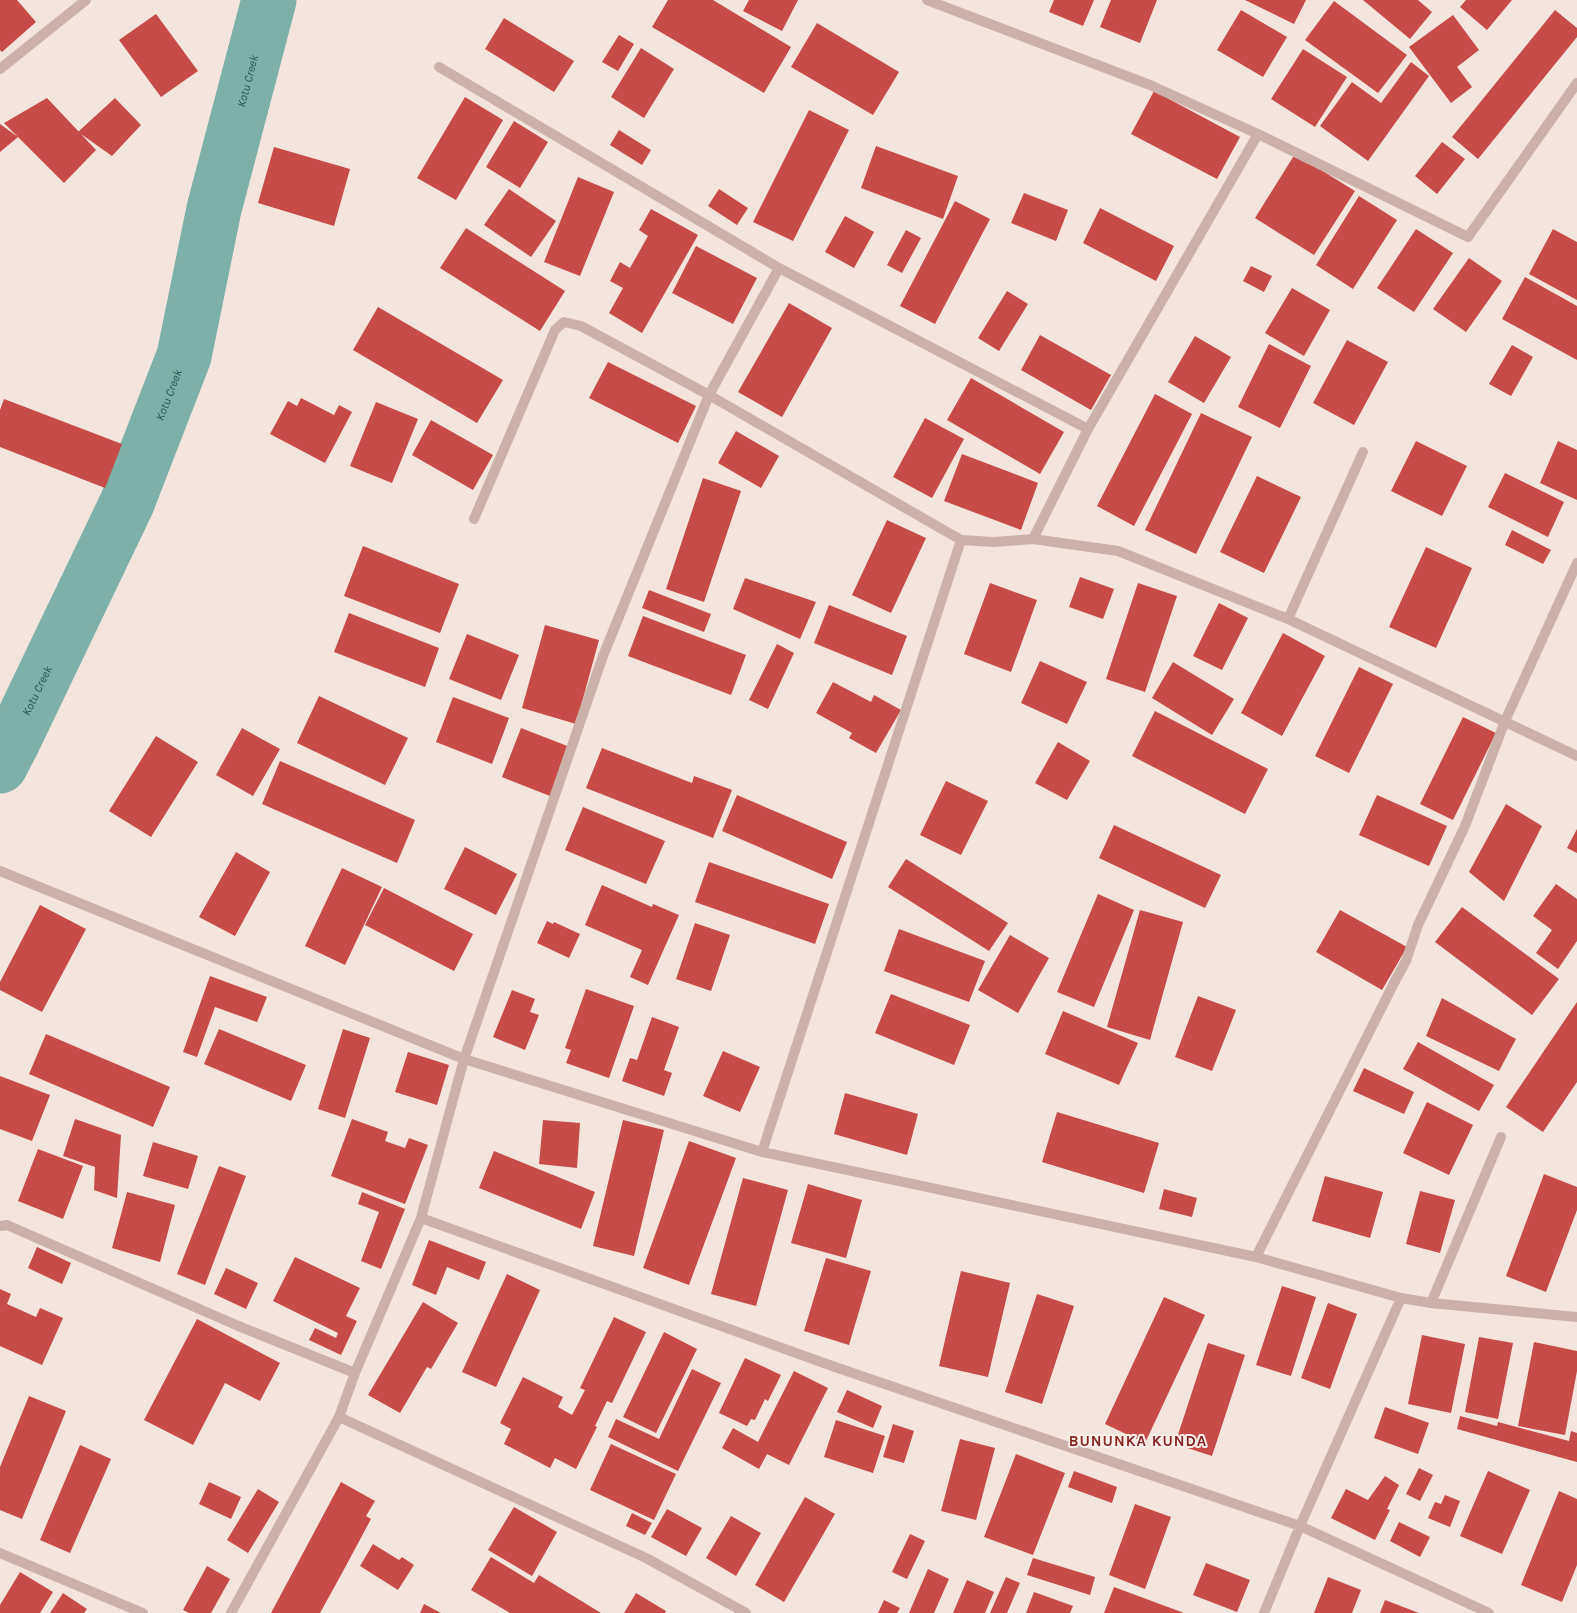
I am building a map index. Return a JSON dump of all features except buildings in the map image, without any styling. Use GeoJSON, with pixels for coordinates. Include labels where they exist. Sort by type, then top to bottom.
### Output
{"type":"FeatureCollection","features":[{"type":"Feature","properties":{"kind":"street"},"geometry":{"type":"LineString","coordinates":[[0,69],[86,0]]}},
{"type":"Feature","properties":{"kind":"street"},"geometry":{"type":"LineString","coordinates":[[927,0],[1150,85],[1258,134],[1468,237],[1577,83]]}},
{"type":"Feature","properties":{"kind":"street"},"geometry":{"type":"LineString","coordinates":[[439,67],[779,268],[1088,429]]}},
{"type":"Feature","properties":{"kind":"street"},"geometry":{"type":"LineString","coordinates":[[1033,539],[1088,429],[1258,134]]}},
{"type":"Feature","properties":{"kind":"street"},"geometry":{"type":"LineString","coordinates":[[232,1613],[339,1417],[355,1373],[421,1218],[464,1059],[604,656],[709,395],[779,268]]}},
{"type":"Feature","properties":{"kind":"street"},"geometry":{"type":"LineString","coordinates":[[474,519],[555,330],[564,322],[581,326],[709,395],[961,540],[994,542],[1033,539],[1118,551],[1288,620],[1577,756]]}},
{"type":"Feature","properties":{"kind":"street"},"geometry":{"type":"LineString","coordinates":[[1288,620],[1362,452]]}},
{"type":"Feature","properties":{"kind":"street"},"geometry":{"type":"LineString","coordinates":[[762,1152],[961,540]]}},
{"type":"Feature","properties":{"kind":"street"},"geometry":{"type":"LineString","coordinates":[[1256,1257],[1406,962],[1418,925],[1465,826],[1505,722],[1577,564]]}},
{"type":"Feature","properties":{"kind":"street"},"geometry":{"type":"LineString","coordinates":[[0,871],[464,1059],[762,1152],[1256,1257],[1401,1298],[1431,1303],[1577,1317]]}},
{"type":"Feature","properties":{"kind":"street"},"geometry":{"type":"LineString","coordinates":[[1431,1303],[1501,1137]]}},
{"type":"Feature","properties":{"kind":"street"},"geometry":{"type":"LineString","coordinates":[[421,1218],[835,1367],[1300,1526],[1489,1613]]}},
{"type":"Feature","properties":{"kind":"street"},"geometry":{"type":"LineString","coordinates":[[0,1226],[7,1225],[236,1324],[355,1373]]}},
{"type":"Feature","properties":{"kind":"street"},"geometry":{"type":"LineString","coordinates":[[1264,1613],[1300,1526],[1401,1298]]}},
{"type":"Feature","properties":{"kind":"street"},"geometry":{"type":"LineString","coordinates":[[339,1417],[646,1558],[746,1613]]}},
{"type":"Feature","properties":{"kind":"street"},"geometry":{"type":"LineString","coordinates":[[0,1553],[143,1613]]}},
{"type":"Feature","properties":{"kind":"waterway","name":"Kotu Creek"},"geometry":{"type":"LineString","coordinates":[[0,766],[127,503],[184,356],[214,209],[269,0]]}},
{"type":"Feature","properties":{"kind":"district","name":"BUNUNKA KUNDA"},"geometry":{"type":"Point","coordinates":[1138,1441]}}]}
